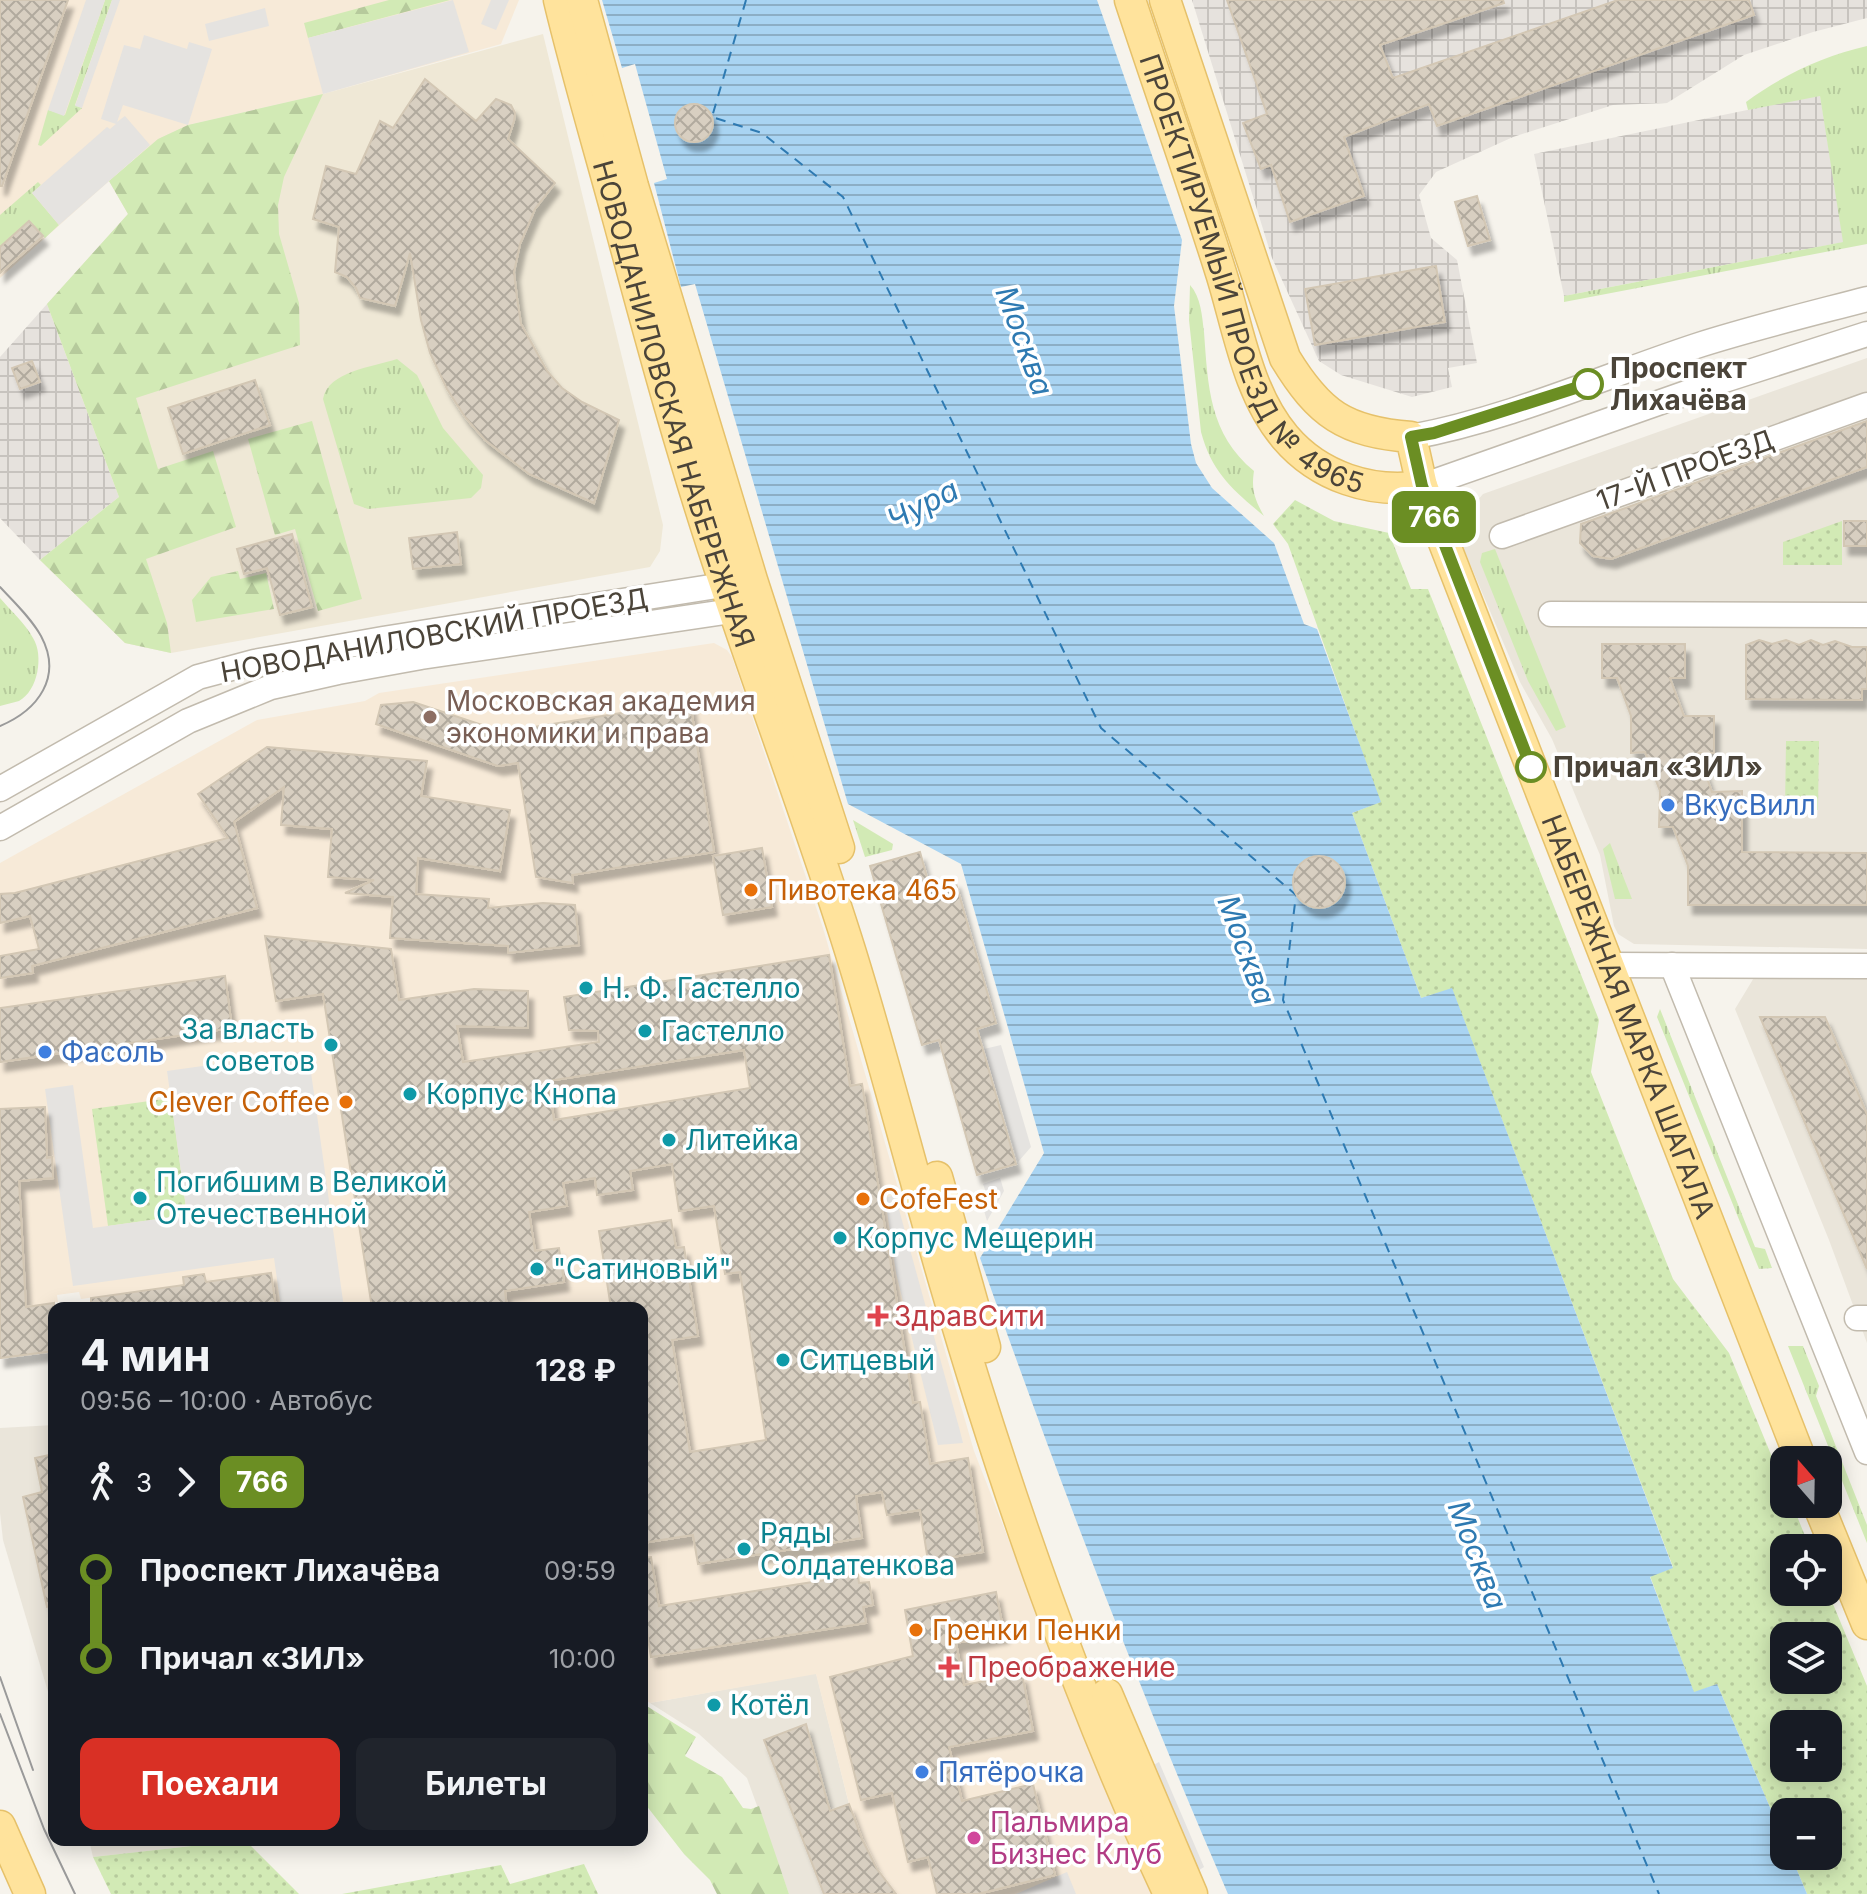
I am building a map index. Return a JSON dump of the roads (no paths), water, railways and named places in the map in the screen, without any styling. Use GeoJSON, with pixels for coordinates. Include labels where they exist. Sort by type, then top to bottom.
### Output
{"type":"FeatureCollection","features":[{"type":"Feature","properties":{"kind":"main road","name":"НОВОДАНИЛОВСКАЯ НАБЕРЕЖНАЯ"},"geometry":{"type":"LineString","coordinates":[[559,0],[646,325],[743,596],[847,871],[1020,1463],[1063,1585],[1192,1894]]}},
{"type":"Feature","properties":{"kind":"main road","name":"НОВОДАНИЛОВСКАЯ НАБЕРЕЖНАЯ"},"geometry":{"type":"LineString","coordinates":[[582,0],[743,596],[809,822],[886,1066],[945,1282],[1003,1470],[1045,1592],[1099,1731],[1169,1894]]}},
{"type":"Feature","properties":{"kind":"main road","name":"ПРОЕКТИРУЕМЫЙ ПРОЕЗД № 4965"},"geometry":{"type":"LineString","coordinates":[[1130,0],[1221,271],[1258,393],[1272,420],[1286,439],[1334,475],[1385,488],[1422,486]]}},
{"type":"Feature","properties":{"kind":"main road","name":"ПРОЕКТИРУЕМЫЙ ПРОЕЗД № 4965"},"geometry":{"type":"LineString","coordinates":[[1165,0],[1285,358],[1301,385],[1325,410],[1370,433],[1411,437]]}},
{"type":"Feature","properties":{"kind":"main road","name":"НАБЕРЕЖНАЯ МАРКА ШАГАЛА"},"geometry":{"type":"LineString","coordinates":[[1411,437],[1422,486],[1796,1446]]}},
{"type":"Feature","properties":{"kind":"main road"},"geometry":{"type":"LineString","coordinates":[[1824,1518],[1867,1624]]}},
{"type":"Feature","properties":{"kind":"main road"},"geometry":{"type":"LineString","coordinates":[[0,1826],[30,1894]]}},
{"type":"Feature","properties":{"kind":"street"},"geometry":{"type":"LineString","coordinates":[[1411,437],[1434,433],[1534,402],[1699,345],[1867,299]]}},
{"type":"Feature","properties":{"kind":"street"},"geometry":{"type":"LineString","coordinates":[[1422,486],[1712,384],[1867,334]]}},
{"type":"Feature","properties":{"kind":"street","name":"17-Й ПРОЕЗД"},"geometry":{"type":"LineString","coordinates":[[1502,536],[1867,405]]}},
{"type":"Feature","properties":{"kind":"street","name":"НОВОДАНИЛОВСКИЙ ПРОЕЗД"},"geometry":{"type":"LineString","coordinates":[[0,789],[198,677],[232,667],[383,639],[743,596]]}},
{"type":"Feature","properties":{"kind":"street","name":"НОВОДАНИЛОВСКИЙ ПРОЕЗД"},"geometry":{"type":"LineString","coordinates":[[0,828],[188,721],[271,687],[743,596]]}},
{"type":"Feature","properties":{"kind":"street"},"geometry":{"type":"LineString","coordinates":[[1551,614],[1867,615]]}},
{"type":"Feature","properties":{"kind":"street"},"geometry":{"type":"LineString","coordinates":[[1608,965],[1867,966]]}},
{"type":"Feature","properties":{"kind":"street"},"geometry":{"type":"LineString","coordinates":[[1672,965],[1867,1452]]}},
{"type":"Feature","properties":{"kind":"water"},"geometry":{"type":"Polygon","coordinates":[[[602,0],[1097,0],[1182,240],[1174,306],[1196,463],[1212,488],[1274,543],[1304,624],[1317,629],[1381,802],[1352,813],[1421,998],[1452,988],[1673,1568],[1650,1577],[1694,1692],[1717,1684],[1770,1807],[1770,1870],[1797,1870],[1807,1894],[1228,1894],[1098,1578],[980,1258],[1044,1153],[961,864],[848,804],[695,284],[681,287],[654,183],[667,179],[635,64],[622,68],[602,0]]]}},
{"type":"Feature","properties":{"kind":"tram line"},"geometry":{"type":"LineString","coordinates":[[0,587],[37,629],[47,651],[49,665],[48,678],[35,701],[26,711],[0,726]]}},
{"type":"Feature","properties":{"kind":"tram line"},"geometry":{"type":"LineString","coordinates":[[0,1677],[33,1770]]}},
{"type":"Feature","properties":{"kind":"tram line"},"geometry":{"type":"LineString","coordinates":[[0,1714],[48,1837]]}},
{"type":"Feature","properties":{"kind":"tram line"},"geometry":{"type":"LineString","coordinates":[[52,1846],[75,1894]]}},
{"type":"Feature","properties":{"kind":"place","name":"Проспект Лихачёва"},"geometry":{"type":"Point","coordinates":[1588,384]}},
{"type":"Feature","properties":{"kind":"place","name":"Московская академия экономики и права"},"geometry":{"type":"Point","coordinates":[430,717]}},
{"type":"Feature","properties":{"kind":"place","name":"Причал «ЗИЛ»"},"geometry":{"type":"Point","coordinates":[1531,767]}},
{"type":"Feature","properties":{"kind":"place","name":"ВкусВилл"},"geometry":{"type":"Point","coordinates":[1668,805]}},
{"type":"Feature","properties":{"kind":"place","name":"Пивотека 465"},"geometry":{"type":"Point","coordinates":[751,890]}},
{"type":"Feature","properties":{"kind":"place","name":"Н. Ф. Гастелло"},"geometry":{"type":"Point","coordinates":[586,988]}},
{"type":"Feature","properties":{"kind":"place","name":"Гастелло"},"geometry":{"type":"Point","coordinates":[645,1031]}},
{"type":"Feature","properties":{"kind":"place","name":"За власть советов"},"geometry":{"type":"Point","coordinates":[331,1045]}},
{"type":"Feature","properties":{"kind":"place","name":"Фасоль"},"geometry":{"type":"Point","coordinates":[45,1052]}},
{"type":"Feature","properties":{"kind":"place","name":"Корпус Кнопа"},"geometry":{"type":"Point","coordinates":[410,1094]}},
{"type":"Feature","properties":{"kind":"place","name":"Clever Coffee"},"geometry":{"type":"Point","coordinates":[346,1102]}},
{"type":"Feature","properties":{"kind":"place","name":"Литейка"},"geometry":{"type":"Point","coordinates":[669,1140]}},
{"type":"Feature","properties":{"kind":"place","name":"Погибшим в Великой Отечественной"},"geometry":{"type":"Point","coordinates":[140,1198]}},
{"type":"Feature","properties":{"kind":"place","name":"CofeFest"},"geometry":{"type":"Point","coordinates":[863,1199]}},
{"type":"Feature","properties":{"kind":"place","name":"Корпус Мещерин"},"geometry":{"type":"Point","coordinates":[840,1238]}},
{"type":"Feature","properties":{"kind":"place","name":"\"Сатиновый\""},"geometry":{"type":"Point","coordinates":[537,1269]}},
{"type":"Feature","properties":{"kind":"place","name":"ЗдравСити"},"geometry":{"type":"Point","coordinates":[878,1316]}},
{"type":"Feature","properties":{"kind":"place","name":"Ситцевый"},"geometry":{"type":"Point","coordinates":[783,1360]}},
{"type":"Feature","properties":{"kind":"place","name":"Ряды Солдатенкова"},"geometry":{"type":"Point","coordinates":[744,1549]}},
{"type":"Feature","properties":{"kind":"place","name":"Гренки Пенки"},"geometry":{"type":"Point","coordinates":[916,1630]}},
{"type":"Feature","properties":{"kind":"place","name":"Преображение"},"geometry":{"type":"Point","coordinates":[949,1667]}},
{"type":"Feature","properties":{"kind":"place","name":"Котёл"},"geometry":{"type":"Point","coordinates":[714,1705]}},
{"type":"Feature","properties":{"kind":"place","name":"Пятёрочка"},"geometry":{"type":"Point","coordinates":[922,1772]}},
{"type":"Feature","properties":{"kind":"place","name":"Пальмира Бизнес Клуб"},"geometry":{"type":"Point","coordinates":[974,1838]}},
{"type":"Feature","properties":{"kind":"water label","name":"Москва"},"geometry":{"type":"Point","coordinates":[1024,341]}},
{"type":"Feature","properties":{"kind":"water label","name":"Чура"},"geometry":{"type":"Point","coordinates":[923,505]}},
{"type":"Feature","properties":{"kind":"water label","name":"Москва"},"geometry":{"type":"Point","coordinates":[1246,950]}},
{"type":"Feature","properties":{"kind":"water label","name":"Москва"},"geometry":{"type":"Point","coordinates":[1477,1555]}}]}
